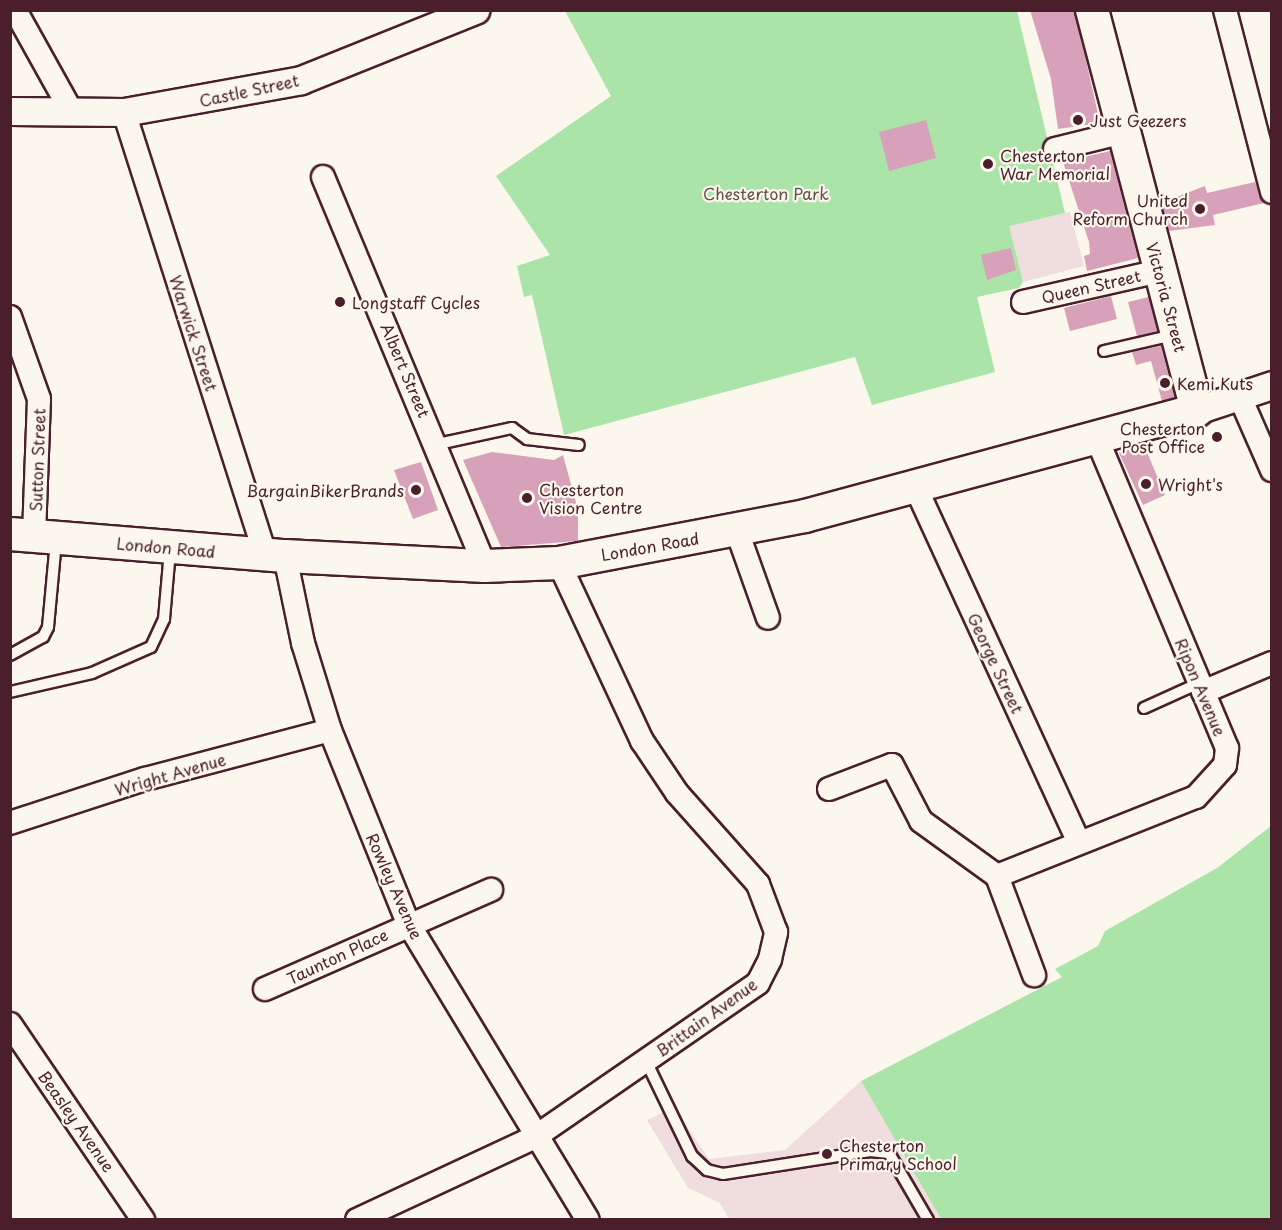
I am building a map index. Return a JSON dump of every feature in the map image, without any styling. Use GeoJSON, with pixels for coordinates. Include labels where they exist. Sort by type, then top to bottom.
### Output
{"type":"FeatureCollection","features":[{"type":"Feature","properties":{"kind":"main road","name":"Victoria Street"},"geometry":{"type":"LineString","coordinates":[[1092,10],[1197,410]]}},
{"type":"Feature","properties":{"kind":"main road","name":"London Road"},"geometry":{"type":"LineString","coordinates":[[34,536],[275,556],[486,566],[559,563],[737,531],[1097,439],[1197,410]]}},
{"type":"Feature","properties":{"kind":"street"},"geometry":{"type":"LineString","coordinates":[[15,10],[70,109]]}},
{"type":"Feature","properties":{"kind":"street","name":"Castle Street"},"geometry":{"type":"LineString","coordinates":[[10,111],[70,109],[124,112],[301,80],[476,10]]}},
{"type":"Feature","properties":{"kind":"street"},"geometry":{"type":"LineString","coordinates":[[1225,10],[1272,192]]}},
{"type":"Feature","properties":{"kind":"street","name":"Warwick Street"},"geometry":{"type":"LineString","coordinates":[[124,112],[275,556]]}},
{"type":"Feature","properties":{"kind":"street"},"geometry":{"type":"LineString","coordinates":[[1055,149],[1124,132]]}},
{"type":"Feature","properties":{"kind":"street","name":"Albert Street"},"geometry":{"type":"LineString","coordinates":[[322,177],[438,444],[486,566]]}},
{"type":"Feature","properties":{"kind":"street","name":"Queen Street"},"geometry":{"type":"LineString","coordinates":[[1023,302],[1159,271]]}},
{"type":"Feature","properties":{"kind":"street","name":"Sutton Street"},"geometry":{"type":"LineString","coordinates":[[10,317],[39,399],[34,536]]}},
{"type":"Feature","properties":{"kind":"street","name":"London Road"},"geometry":{"type":"LineString","coordinates":[[1197,410],[1272,385]]}},
{"type":"Feature","properties":{"kind":"street"},"geometry":{"type":"LineString","coordinates":[[1239,395],[1272,470]]}},
{"type":"Feature","properties":{"kind":"street","name":"Ripon Avenue"},"geometry":{"type":"LineString","coordinates":[[997,876],[1078,840],[1196,797],[1216,781],[1227,748],[1097,439]]}},
{"type":"Feature","properties":{"kind":"street","name":"George Street"},"geometry":{"type":"LineString","coordinates":[[915,486],[1078,840]]}},
{"type":"Feature","properties":{"kind":"street"},"geometry":{"type":"LineString","coordinates":[[737,531],[768,618]]}},
{"type":"Feature","properties":{"kind":"street","name":"Rowley Avenue"},"geometry":{"type":"LineString","coordinates":[[275,556],[330,730],[408,923],[535,1137],[588,1220]]}},
{"type":"Feature","properties":{"kind":"street","name":"Brittain Avenue"},"geometry":{"type":"LineString","coordinates":[[357,1220],[535,1137],[646,1061],[758,983],[776,932],[758,884],[677,793],[642,741],[559,563]]}},
{"type":"Feature","properties":{"kind":"street"},"geometry":{"type":"LineString","coordinates":[[1201,688],[1272,663]]}},
{"type":"Feature","properties":{"kind":"street","name":"Wright Avenue"},"geometry":{"type":"LineString","coordinates":[[10,823],[145,779],[330,730]]}},
{"type":"Feature","properties":{"kind":"street"},"geometry":{"type":"LineString","coordinates":[[829,789],[892,765],[921,821],[997,876],[1034,975]]}},
{"type":"Feature","properties":{"kind":"street","name":"Taunton Place"},"geometry":{"type":"LineString","coordinates":[[265,988],[408,923],[491,890]]}},
{"type":"Feature","properties":{"kind":"street","name":"Beasley Avenue"},"geometry":{"type":"LineString","coordinates":[[10,1024],[143,1220]]}},
{"type":"Feature","properties":{"kind":"lane"},"geometry":{"type":"LineString","coordinates":[[1104,351],[1176,334]]}},
{"type":"Feature","properties":{"kind":"lane"},"geometry":{"type":"LineString","coordinates":[[438,444],[512,429],[526,440],[579,445]]}},
{"type":"Feature","properties":{"kind":"lane"},"geometry":{"type":"LineString","coordinates":[[10,654],[44,637],[48,627],[34,536]]}},
{"type":"Feature","properties":{"kind":"lane"},"geometry":{"type":"LineString","coordinates":[[10,692],[92,673],[151,647],[164,619],[170,547]]}},
{"type":"Feature","properties":{"kind":"lane"},"geometry":{"type":"LineString","coordinates":[[1144,708],[1201,688]]}},
{"type":"Feature","properties":{"kind":"lane"},"geometry":{"type":"LineString","coordinates":[[646,1061],[686,1147],[707,1170],[723,1174],[870,1151],[889,1154],[928,1220]]}},
{"type":"Feature","properties":{"kind":"shaded area"},"geometry":{"type":"Polygon","coordinates":[[[1070,212],[1084,266],[1023,282],[1008,226],[1070,212]]]}},
{"type":"Feature","properties":{"kind":"shaded area","name":"Chesterton Primary School"},"geometry":{"type":"Polygon","coordinates":[[[861,1081],[941,1219],[729,1219],[720,1203],[688,1188],[647,1120],[674,1107],[709,1159],[785,1150],[861,1081]]]}},
{"type":"Feature","properties":{"kind":"green space","name":"Chesterton Park"},"geometry":{"type":"Polygon","coordinates":[[[565,11],[1017,11],[1065,213],[1009,226],[1023,282],[1019,288],[977,297],[995,372],[872,405],[855,357],[564,435],[532,295],[524,297],[517,266],[550,255],[496,176],[611,96],[565,11]]]}},
{"type":"Feature","properties":{"kind":"green space"},"geometry":{"type":"Polygon","coordinates":[[[1271,826],[1271,1219],[941,1219],[861,1081],[1062,977],[1055,969],[1098,946],[1105,931],[1217,868],[1271,826]]]}},
{"type":"Feature","properties":{"kind":"building"},"geometry":{"type":"Polygon","coordinates":[[[1030,10],[1075,10],[1100,123],[1058,129],[1051,79],[1030,10]]]}},
{"type":"Feature","properties":{"kind":"building"},"geometry":{"type":"Polygon","coordinates":[[[926,120],[936,158],[889,171],[879,132],[926,120]]]}},
{"type":"Feature","properties":{"kind":"building"},"geometry":{"type":"Polygon","coordinates":[[[1110,151],[1138,258],[1087,271],[1084,256],[1090,254],[1089,242],[1063,162],[1110,151]]]}},
{"type":"Feature","properties":{"kind":"building","name":"United Reform Church"},"geometry":{"type":"Polygon","coordinates":[[[1255,182],[1264,203],[1213,215],[1215,225],[1169,231],[1161,203],[1205,186],[1207,193],[1255,182]]]}},
{"type":"Feature","properties":{"kind":"building"},"geometry":{"type":"Polygon","coordinates":[[[1011,248],[1016,270],[987,280],[981,255],[1011,248]]]}},
{"type":"Feature","properties":{"kind":"building"},"geometry":{"type":"Polygon","coordinates":[[[1111,296],[1117,319],[1070,331],[1064,308],[1111,296]]]}},
{"type":"Feature","properties":{"kind":"building"},"geometry":{"type":"Polygon","coordinates":[[[1149,297],[1158,331],[1137,336],[1128,302],[1149,297]]]}},
{"type":"Feature","properties":{"kind":"building"},"geometry":{"type":"Polygon","coordinates":[[[1161,346],[1175,397],[1162,401],[1151,361],[1136,365],[1132,352],[1161,346]]]}},
{"type":"Feature","properties":{"kind":"building","name":"Wright's"},"geometry":{"type":"Polygon","coordinates":[[[1144,445],[1165,495],[1143,505],[1119,453],[1144,445]]]}},
{"type":"Feature","properties":{"kind":"building","name":"Chesterton Vision Centre"},"geometry":{"type":"Polygon","coordinates":[[[492,452],[554,460],[563,455],[578,510],[578,541],[501,547],[463,460],[492,452]]]}},
{"type":"Feature","properties":{"kind":"building","name":"BargainBikerBrands"},"geometry":{"type":"Polygon","coordinates":[[[421,462],[438,510],[413,519],[394,470],[421,462]]]}},
{"type":"Feature","properties":{"kind":"place","name":"Just Geezers"},"geometry":{"type":"Point","coordinates":[1078,120]}},
{"type":"Feature","properties":{"kind":"place","name":"Chesterton War Memorial"},"geometry":{"type":"Point","coordinates":[988,164]}},
{"type":"Feature","properties":{"kind":"place","name":"United Reform Church"},"geometry":{"type":"Point","coordinates":[1200,209]}},
{"type":"Feature","properties":{"kind":"place","name":"Longstaff Cycles"},"geometry":{"type":"Point","coordinates":[340,302]}},
{"type":"Feature","properties":{"kind":"place","name":"Kemi Kuts"},"geometry":{"type":"Point","coordinates":[1165,383]}},
{"type":"Feature","properties":{"kind":"place","name":"Chesterton Post Office"},"geometry":{"type":"Point","coordinates":[1217,437]}},
{"type":"Feature","properties":{"kind":"place","name":"Wright's"},"geometry":{"type":"Point","coordinates":[1146,484]}},
{"type":"Feature","properties":{"kind":"place","name":"BargainBikerBrands"},"geometry":{"type":"Point","coordinates":[416,490]}},
{"type":"Feature","properties":{"kind":"place","name":"Chesterton Vision Centre"},"geometry":{"type":"Point","coordinates":[527,498]}},
{"type":"Feature","properties":{"kind":"place","name":"Chesterton Primary School"},"geometry":{"type":"Point","coordinates":[827,1154]}}]}
